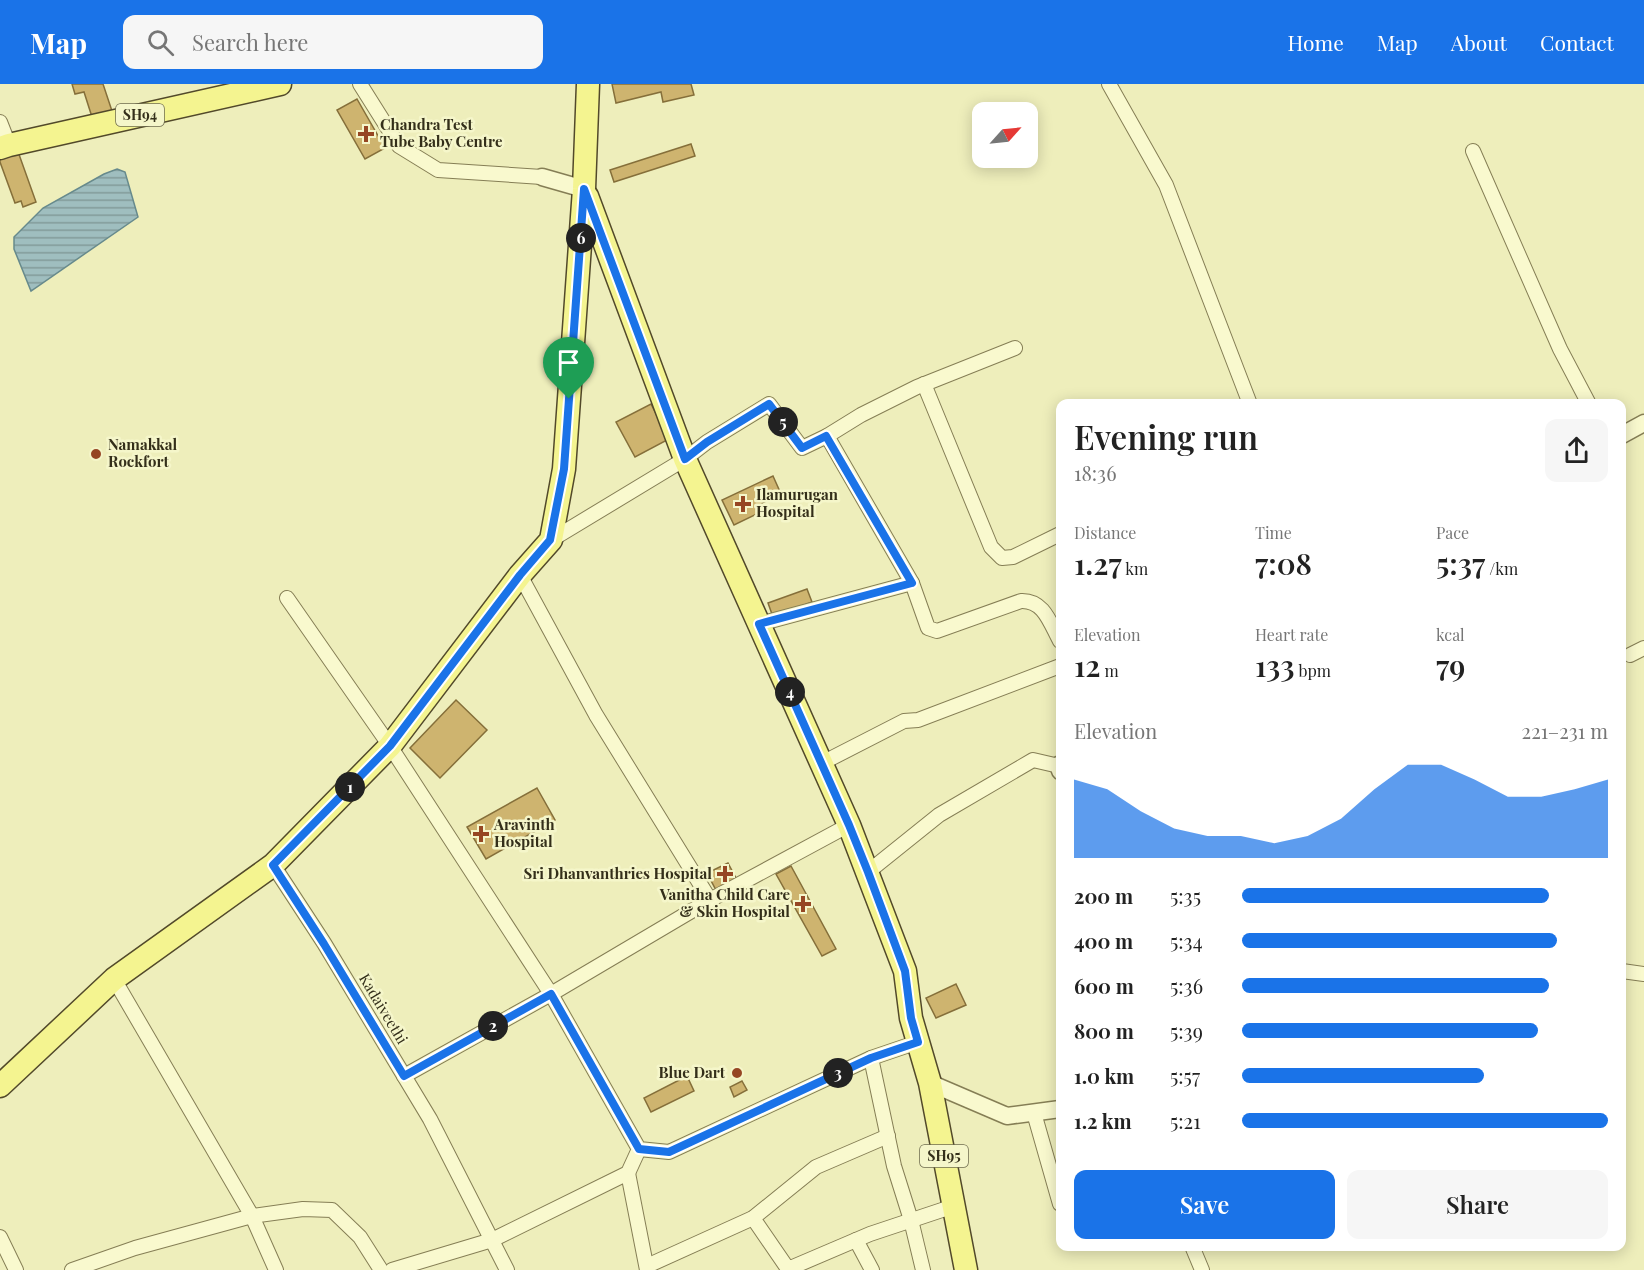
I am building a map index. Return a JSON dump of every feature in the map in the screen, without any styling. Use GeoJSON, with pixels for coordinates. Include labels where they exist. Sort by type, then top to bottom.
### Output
{"type":"FeatureCollection","features":[{"type":"Feature","properties":{"kind":"main road"},"geometry":{"type":"LineString","coordinates":[[0,1086],[114,979],[273,865],[390,746],[520,575],[550,540],[564,469],[584,189],[588,84]]}},
{"type":"Feature","properties":{"kind":"main road","name":"SH94"},"geometry":{"type":"LineString","coordinates":[[4,146],[267,85]]}},
{"type":"Feature","properties":{"kind":"main road","name":"SH95"},"geometry":{"type":"LineString","coordinates":[[584,189],[685,459],[849,825],[905,971],[911,1018],[930,1083],[966,1270]]}},
{"type":"Feature","properties":{"kind":"street"},"geometry":{"type":"LineString","coordinates":[[360,84],[399,146],[438,170],[542,177],[584,189]]}},
{"type":"Feature","properties":{"kind":"street"},"geometry":{"type":"LineString","coordinates":[[1109,84],[1166,185],[1248,399]]}},
{"type":"Feature","properties":{"kind":"street"},"geometry":{"type":"LineString","coordinates":[[0,122],[4,146]]}},
{"type":"Feature","properties":{"kind":"street"},"geometry":{"type":"LineString","coordinates":[[1473,151],[1560,349],[1586,399]]}},
{"type":"Feature","properties":{"kind":"street"},"geometry":{"type":"LineString","coordinates":[[550,540],[685,459],[707,442],[769,404],[802,448],[861,415],[924,384],[1015,348]]}},
{"type":"Feature","properties":{"kind":"street"},"geometry":{"type":"LineString","coordinates":[[924,384],[991,547],[1002,558],[1013,557],[1056,536]]}},
{"type":"Feature","properties":{"kind":"street"},"geometry":{"type":"LineString","coordinates":[[1626,433],[1644,423]]}},
{"type":"Feature","properties":{"kind":"street"},"geometry":{"type":"LineString","coordinates":[[826,436],[912,583],[928,627],[937,631],[1021,601],[1030,601],[1041,607],[1056,634]]}},
{"type":"Feature","properties":{"kind":"street"},"geometry":{"type":"LineString","coordinates":[[520,575],[596,715],[710,900]]}},
{"type":"Feature","properties":{"kind":"street"},"geometry":{"type":"LineString","coordinates":[[759,624],[912,583]]}},
{"type":"Feature","properties":{"kind":"street"},"geometry":{"type":"LineString","coordinates":[[287,598],[390,746],[551,994],[639,1149]]}},
{"type":"Feature","properties":{"kind":"street"},"geometry":{"type":"LineString","coordinates":[[1630,655],[1644,648]]}},
{"type":"Feature","properties":{"kind":"street"},"geometry":{"type":"LineString","coordinates":[[822,763],[904,721],[918,720],[1056,668]]}},
{"type":"Feature","properties":{"kind":"street"},"geometry":{"type":"LineString","coordinates":[[868,872],[939,815],[1033,760],[1056,766]]}},
{"type":"Feature","properties":{"kind":"street"},"geometry":{"type":"LineString","coordinates":[[404,1076],[551,994],[710,900],[849,825]]}},
{"type":"Feature","properties":{"kind":"street","name":"Kadaiveethi"},"geometry":{"type":"LineString","coordinates":[[273,865],[324,944],[430,1119],[507,1270]]}},
{"type":"Feature","properties":{"kind":"street"},"geometry":{"type":"LineString","coordinates":[[1626,972],[1644,974]]}},
{"type":"Feature","properties":{"kind":"street"},"geometry":{"type":"LineString","coordinates":[[114,979],[252,1216],[276,1270]]}},
{"type":"Feature","properties":{"kind":"street"},"geometry":{"type":"LineString","coordinates":[[639,1149],[669,1152],[871,1058],[918,1042]]}},
{"type":"Feature","properties":{"kind":"street"},"geometry":{"type":"LineString","coordinates":[[871,1058],[894,1166],[911,1220],[923,1270]]}},
{"type":"Feature","properties":{"kind":"street"},"geometry":{"type":"LineString","coordinates":[[930,1083],[1006,1116],[1056,1110]]}},
{"type":"Feature","properties":{"kind":"street"},"geometry":{"type":"LineString","coordinates":[[1034,1113],[1056,1190]]}},
{"type":"Feature","properties":{"kind":"street"},"geometry":{"type":"LineString","coordinates":[[639,1149],[628,1173],[647,1268],[753,1218],[816,1167],[888,1136]]}},
{"type":"Feature","properties":{"kind":"street"},"geometry":{"type":"LineString","coordinates":[[392,1270],[434,1264],[492,1240],[628,1173]]}},
{"type":"Feature","properties":{"kind":"street"},"geometry":{"type":"LineString","coordinates":[[753,1218],[788,1269],[856,1240],[954,1206]]}},
{"type":"Feature","properties":{"kind":"street"},"geometry":{"type":"LineString","coordinates":[[72,1270],[135,1248],[252,1216],[303,1209],[333,1210],[360,1237],[381,1270]]}},
{"type":"Feature","properties":{"kind":"street"},"geometry":{"type":"LineString","coordinates":[[0,1237],[16,1270]]}},
{"type":"Feature","properties":{"kind":"street"},"geometry":{"type":"LineString","coordinates":[[856,1240],[872,1270]]}},
{"type":"Feature","properties":{"kind":"street"},"geometry":{"type":"LineString","coordinates":[[1194,1251],[1202,1270]]}},
{"type":"Feature","properties":{"kind":"water"},"geometry":{"type":"Polygon","coordinates":[[[117,169],[125,172],[138,217],[31,291],[14,249],[14,237],[43,208],[117,169]]]}},
{"type":"Feature","properties":{"kind":"building"},"geometry":{"type":"Polygon","coordinates":[[[72,84],[103,84],[112,111],[92,117],[84,92],[75,94],[72,84]]]}},
{"type":"Feature","properties":{"kind":"building"},"geometry":{"type":"Polygon","coordinates":[[[612,84],[691,84],[694,95],[663,102],[661,92],[616,103],[612,84]]]}},
{"type":"Feature","properties":{"kind":"building"},"geometry":{"type":"Polygon","coordinates":[[[357,99],[385,148],[365,159],[337,110],[357,99]]]}},
{"type":"Feature","properties":{"kind":"building"},"geometry":{"type":"Polygon","coordinates":[[[691,144],[695,156],[614,182],[610,170],[691,144]]]}},
{"type":"Feature","properties":{"kind":"building"},"geometry":{"type":"Polygon","coordinates":[[[16,146],[36,202],[23,207],[21,201],[15,203],[0,162],[0,151],[16,146]]]}},
{"type":"Feature","properties":{"kind":"building"},"geometry":{"type":"Polygon","coordinates":[[[651,404],[669,439],[635,457],[616,422],[651,404]]]}},
{"type":"Feature","properties":{"kind":"building"},"geometry":{"type":"Polygon","coordinates":[[[773,476],[781,494],[762,503],[765,510],[734,525],[722,500],[773,476]]]}},
{"type":"Feature","properties":{"kind":"building"},"geometry":{"type":"Polygon","coordinates":[[[807,589],[812,602],[773,617],[768,603],[807,589]]]}},
{"type":"Feature","properties":{"kind":"building"},"geometry":{"type":"Polygon","coordinates":[[[456,700],[487,730],[440,778],[410,748],[456,700]]]}},
{"type":"Feature","properties":{"kind":"building"},"geometry":{"type":"Polygon","coordinates":[[[537,788],[555,820],[486,859],[467,827],[537,788]]]}},
{"type":"Feature","properties":{"kind":"building"},"geometry":{"type":"Polygon","coordinates":[[[728,863],[738,882],[717,892],[707,873],[728,863]]]}},
{"type":"Feature","properties":{"kind":"building"},"geometry":{"type":"Polygon","coordinates":[[[791,866],[836,949],[822,956],[776,874],[791,866]]]}},
{"type":"Feature","properties":{"kind":"building"},"geometry":{"type":"Polygon","coordinates":[[[956,984],[966,1005],[936,1018],[926,998],[956,984]]]}},
{"type":"Feature","properties":{"kind":"building"},"geometry":{"type":"Polygon","coordinates":[[[687,1076],[694,1091],[651,1112],[644,1098],[687,1076]]]}},
{"type":"Feature","properties":{"kind":"building"},"geometry":{"type":"Polygon","coordinates":[[[742,1081],[747,1090],[734,1097],[730,1087],[742,1081]]]}},
{"type":"Feature","properties":{"kind":"place","name":"Chandra Test Tube Baby Centre"},"geometry":{"type":"Point","coordinates":[366,134]}},
{"type":"Feature","properties":{"kind":"place","name":"Namakkal Rockfort"},"geometry":{"type":"Point","coordinates":[96,454]}},
{"type":"Feature","properties":{"kind":"place","name":"Ilamurugan Hospital"},"geometry":{"type":"Point","coordinates":[743,504]}},
{"type":"Feature","properties":{"kind":"place","name":"Aravinth Hospital"},"geometry":{"type":"Point","coordinates":[481,834]}},
{"type":"Feature","properties":{"kind":"place","name":"Sri Dhanvanthries Hospital"},"geometry":{"type":"Point","coordinates":[725,874]}},
{"type":"Feature","properties":{"kind":"place","name":"Vanitha Child Care & Skin Hospital"},"geometry":{"type":"Point","coordinates":[803,904]}},
{"type":"Feature","properties":{"kind":"place","name":"Blue Dart"},"geometry":{"type":"Point","coordinates":[737,1073]}},
{"type":"Feature","properties":{"kind":"route"},"geometry":{"type":"LineString","coordinates":[[584,189],[685,459],[707,442],[769,404],[802,448],[826,436],[912,583],[759,624],[868,872],[905,971],[911,1018],[918,1042],[871,1058],[669,1152],[639,1149],[551,994],[404,1076],[273,865],[390,746],[520,575],[550,540],[564,469],[569,399],[584,189]]}}]}
